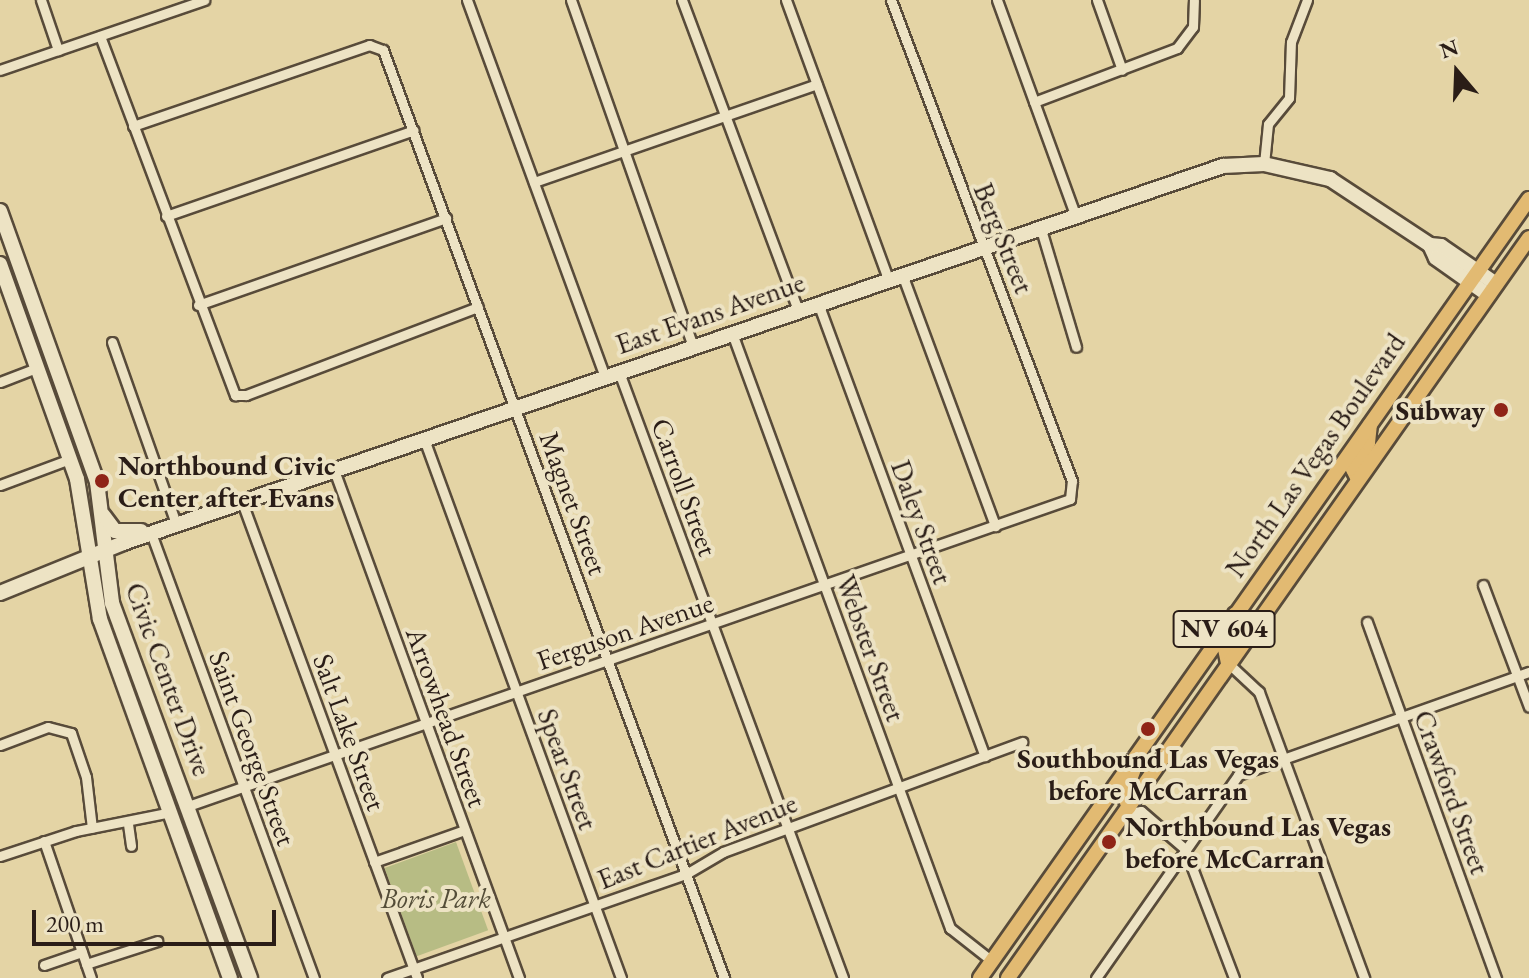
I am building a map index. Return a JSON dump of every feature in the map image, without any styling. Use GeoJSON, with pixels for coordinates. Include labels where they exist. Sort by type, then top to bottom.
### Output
{"type":"FeatureCollection","features":[{"type":"Feature","properties":{"kind":"main road","name":"East Evans Avenue"},"geometry":{"type":"LineString","coordinates":[[0,593],[176,524],[1202,170],[1264,164],[1330,179],[1430,245],[1436,258],[1492,289]]}},
{"type":"Feature","properties":{"kind":"main road","name":"North Las Vegas Boulevard"},"geometry":{"type":"LineString","coordinates":[[980,978],[1371,420],[1527,204]]}},
{"type":"Feature","properties":{"kind":"main road","name":"Civic Center Drive"},"geometry":{"type":"LineString","coordinates":[[0,211],[67,395],[99,501],[103,552],[112,603],[250,978]]}},
{"type":"Feature","properties":{"kind":"main road","name":"North Las Vegas Boulevard"},"geometry":{"type":"LineString","coordinates":[[1008,978],[1132,810],[1197,705],[1529,238]]}},
{"type":"Feature","properties":{"kind":"main road","name":"Civic Center Drive"},"geometry":{"type":"LineString","coordinates":[[0,264],[81,495],[87,559],[96,608],[230,978]]}},
{"type":"Feature","properties":{"kind":"main road"},"geometry":{"type":"LineString","coordinates":[[37,368],[48,370],[67,395]]}},
{"type":"Feature","properties":{"kind":"main road"},"geometry":{"type":"LineString","coordinates":[[1358,479],[1353,469],[1368,443],[1371,420]]}},
{"type":"Feature","properties":{"kind":"main road"},"geometry":{"type":"LineString","coordinates":[[1327,523],[1328,507],[1340,486],[1333,474]]}},
{"type":"Feature","properties":{"kind":"main road"},"geometry":{"type":"LineString","coordinates":[[99,501],[115,531],[154,532]]}},
{"type":"Feature","properties":{"kind":"main road"},"geometry":{"type":"LineString","coordinates":[[1228,663],[1225,649],[1237,627],[1235,614]]}},
{"type":"Feature","properties":{"kind":"main road"},"geometry":{"type":"LineString","coordinates":[[1197,705],[1213,666],[1208,652]]}},
{"type":"Feature","properties":{"kind":"main road"},"geometry":{"type":"LineString","coordinates":[[1132,810],[1124,795],[1134,758]]}},
{"type":"Feature","properties":{"kind":"main road"},"geometry":{"type":"LineString","coordinates":[[152,760],[175,800],[188,806]]}},
{"type":"Feature","properties":{"kind":"main road"},"geometry":{"type":"LineString","coordinates":[[171,812],[181,814],[208,863]]}},
{"type":"Feature","properties":{"kind":"main road"},"geometry":{"type":"LineString","coordinates":[[217,941],[225,945],[238,978]]}},
{"type":"Feature","properties":{"kind":"main road"},"geometry":{"type":"LineString","coordinates":[[992,961],[996,978]]}},
{"type":"Feature","properties":{"kind":"street"},"geometry":{"type":"LineString","coordinates":[[41,0],[58,50]]}},
{"type":"Feature","properties":{"kind":"street"},"geometry":{"type":"LineString","coordinates":[[167,0],[171,11]]}},
{"type":"Feature","properties":{"kind":"street"},"geometry":{"type":"LineString","coordinates":[[0,70],[204,0]]}},
{"type":"Feature","properties":{"kind":"street","name":"Carroll Street"},"geometry":{"type":"LineString","coordinates":[[467,0],[534,182],[713,624],[843,978]]}},
{"type":"Feature","properties":{"kind":"street"},"geometry":{"type":"LineString","coordinates":[[571,0],[693,346]]}},
{"type":"Feature","properties":{"kind":"street"},"geometry":{"type":"LineString","coordinates":[[682,0],[798,310]]}},
{"type":"Feature","properties":{"kind":"street"},"geometry":{"type":"LineString","coordinates":[[786,0],[995,526]]}},
{"type":"Feature","properties":{"kind":"street","name":"Berg Street"},"geometry":{"type":"LineString","coordinates":[[891,0],[1074,494]]}},
{"type":"Feature","properties":{"kind":"street"},"geometry":{"type":"LineString","coordinates":[[997,0],[1075,214]]}},
{"type":"Feature","properties":{"kind":"street"},"geometry":{"type":"LineString","coordinates":[[1097,0],[1122,70]]}},
{"type":"Feature","properties":{"kind":"street"},"geometry":{"type":"LineString","coordinates":[[1034,102],[1177,48],[1193,27],[1194,0]]}},
{"type":"Feature","properties":{"kind":"street"},"geometry":{"type":"LineString","coordinates":[[1264,164],[1268,124],[1289,98],[1291,42],[1307,0]]}},
{"type":"Feature","properties":{"kind":"street"},"geometry":{"type":"LineString","coordinates":[[100,36],[198,305],[235,395],[246,395],[478,307]]}},
{"type":"Feature","properties":{"kind":"street","name":"Magnet Street"},"geometry":{"type":"LineString","coordinates":[[133,126],[378,45],[414,130],[724,978]]}},
{"type":"Feature","properties":{"kind":"street"},"geometry":{"type":"LineString","coordinates":[[534,182],[817,84]]}},
{"type":"Feature","properties":{"kind":"street"},"geometry":{"type":"LineString","coordinates":[[166,216],[414,130]]}},
{"type":"Feature","properties":{"kind":"street"},"geometry":{"type":"LineString","coordinates":[[198,305],[446,218]]}},
{"type":"Feature","properties":{"kind":"street"},"geometry":{"type":"LineString","coordinates":[[1040,226],[1076,347]]}},
{"type":"Feature","properties":{"kind":"street","name":"Daley Street"},"geometry":{"type":"LineString","coordinates":[[818,303],[985,756]]}},
{"type":"Feature","properties":{"kind":"street","name":"Webster Street"},"geometry":{"type":"LineString","coordinates":[[732,333],[950,928],[992,961]]}},
{"type":"Feature","properties":{"kind":"street"},"geometry":{"type":"LineString","coordinates":[[112,342],[176,524]]}},
{"type":"Feature","properties":{"kind":"street"},"geometry":{"type":"LineString","coordinates":[[0,382],[37,368]]}},
{"type":"Feature","properties":{"kind":"street","name":"Spear Street"},"geometry":{"type":"LineString","coordinates":[[424,439],[621,978]]}},
{"type":"Feature","properties":{"kind":"street"},"geometry":{"type":"LineString","coordinates":[[0,485],[70,459]]}},
{"type":"Feature","properties":{"kind":"street","name":"Arrowhead Street"},"geometry":{"type":"LineString","coordinates":[[334,470],[519,978]]}},
{"type":"Feature","properties":{"kind":"street","name":"Ferguson Avenue"},"geometry":{"type":"LineString","coordinates":[[188,806],[995,526],[1074,494]]}},
{"type":"Feature","properties":{"kind":"street","name":"Salt Lake Street"},"geometry":{"type":"LineString","coordinates":[[242,502],[415,973]]}},
{"type":"Feature","properties":{"kind":"street","name":"Saint George Street"},"geometry":{"type":"LineString","coordinates":[[154,532],[314,978]]}},
{"type":"Feature","properties":{"kind":"street"},"geometry":{"type":"LineString","coordinates":[[1483,585],[1529,707]]}},
{"type":"Feature","properties":{"kind":"street","name":"Crawford Street"},"geometry":{"type":"LineString","coordinates":[[1367,622],[1496,978]]}},
{"type":"Feature","properties":{"kind":"street"},"geometry":{"type":"LineString","coordinates":[[1228,663],[1259,692],[1364,978]]}},
{"type":"Feature","properties":{"kind":"street"},"geometry":{"type":"LineString","coordinates":[[1101,976],[1238,775],[1529,672]]}},
{"type":"Feature","properties":{"kind":"street"},"geometry":{"type":"LineString","coordinates":[[0,745],[48,727],[71,733],[86,777],[92,828]]}},
{"type":"Feature","properties":{"kind":"street","name":"East Cartier Avenue"},"geometry":{"type":"LineString","coordinates":[[387,978],[415,973],[504,937],[686,874],[723,852],[1022,742]]}},
{"type":"Feature","properties":{"kind":"street"},"geometry":{"type":"LineString","coordinates":[[1132,810],[1141,811],[1185,849],[1234,978]]}},
{"type":"Feature","properties":{"kind":"street"},"geometry":{"type":"LineString","coordinates":[[0,856],[92,828],[128,824],[171,812]]}},
{"type":"Feature","properties":{"kind":"street"},"geometry":{"type":"LineString","coordinates":[[128,824],[131,846]]}},
{"type":"Feature","properties":{"kind":"street"},"geometry":{"type":"LineString","coordinates":[[374,862],[465,830]]}},
{"type":"Feature","properties":{"kind":"street"},"geometry":{"type":"LineString","coordinates":[[44,841],[91,978]]}},
{"type":"Feature","properties":{"kind":"street"},"geometry":{"type":"LineString","coordinates":[[86,964],[157,941]]}},
{"type":"Feature","properties":{"kind":"street"},"geometry":{"type":"LineString","coordinates":[[44,965],[82,952]]}},
{"type":"Feature","properties":{"kind":"green space","name":"Boris Park"},"geometry":{"type":"Polygon","coordinates":[[[456,842],[488,930],[417,956],[385,868],[456,842]]]}},
{"type":"Feature","properties":{"kind":"place","name":"Subway"},"geometry":{"type":"Point","coordinates":[1501,410]}},
{"type":"Feature","properties":{"kind":"place","name":"Northbound Civic Center after Evans"},"geometry":{"type":"Point","coordinates":[102,481]}},
{"type":"Feature","properties":{"kind":"place","name":"Southbound Las Vegas before McCarran"},"geometry":{"type":"Point","coordinates":[1148,729]}},
{"type":"Feature","properties":{"kind":"place","name":"Northbound Las Vegas before McCarran"},"geometry":{"type":"Point","coordinates":[1109,842]}}]}
